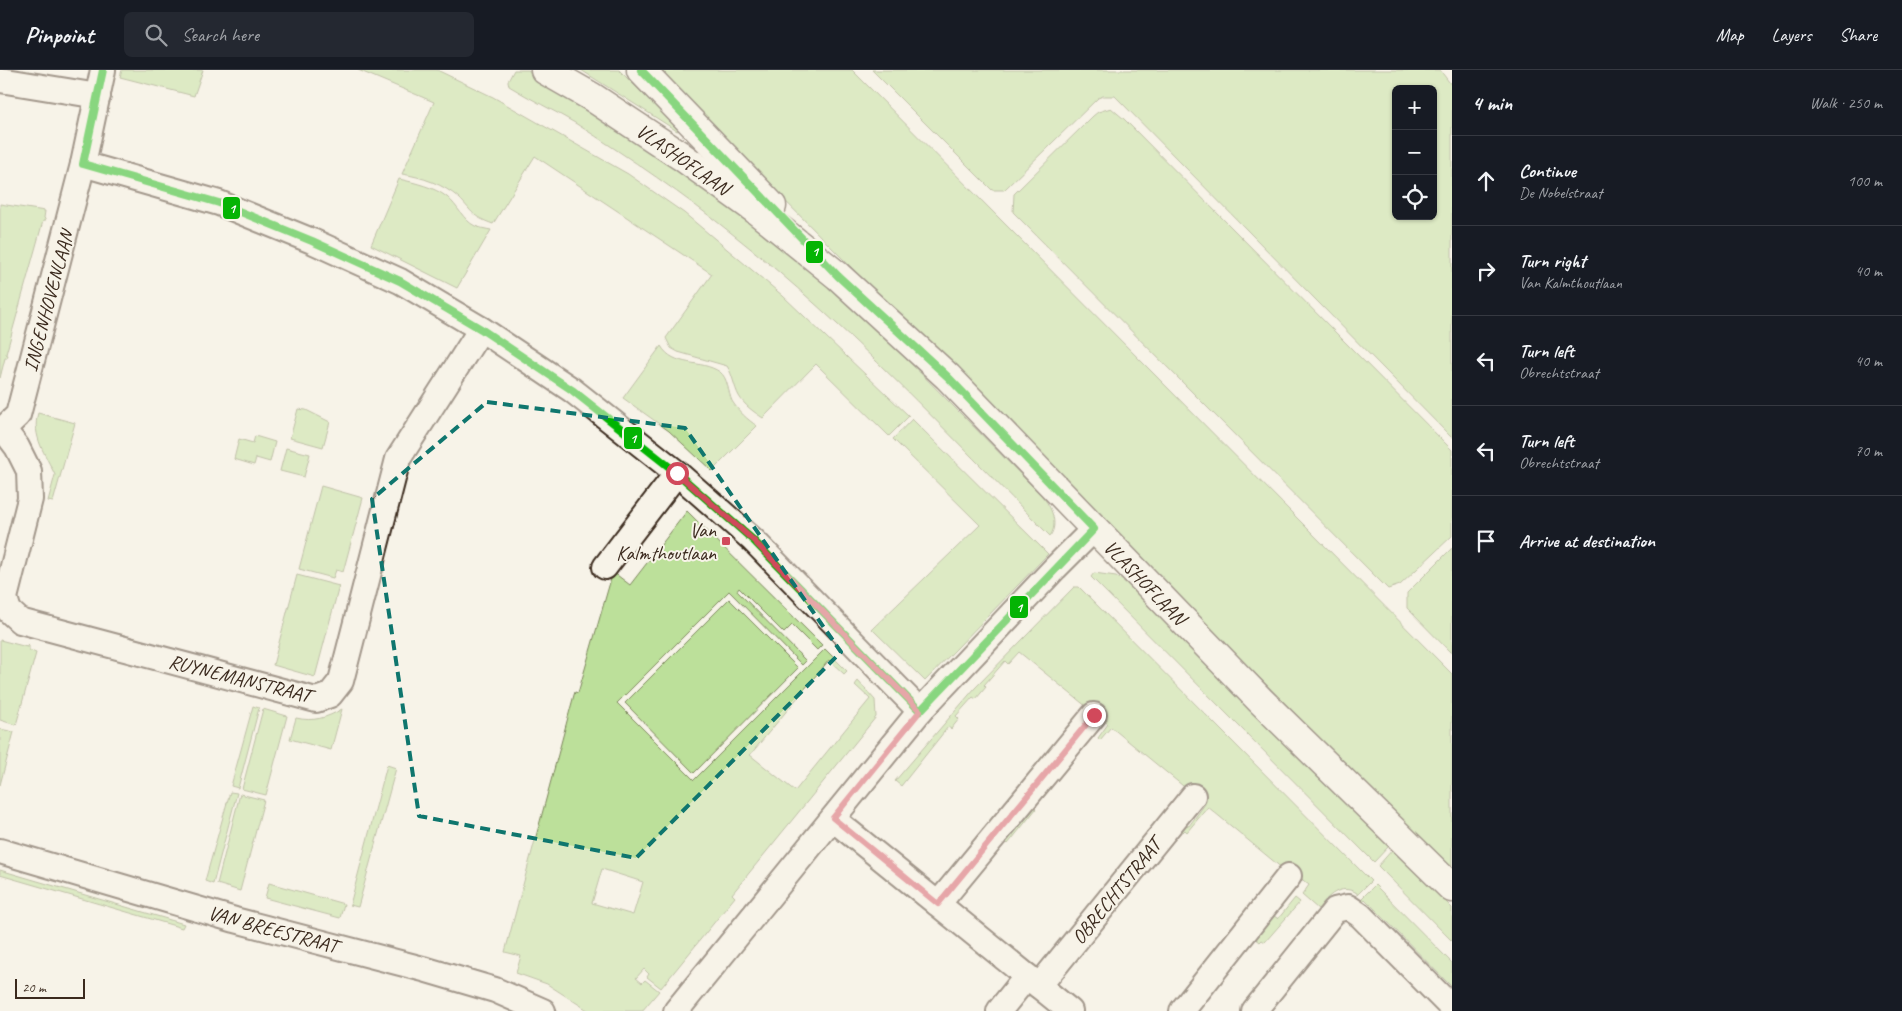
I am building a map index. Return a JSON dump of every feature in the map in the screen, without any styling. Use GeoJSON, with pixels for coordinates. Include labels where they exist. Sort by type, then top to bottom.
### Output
{"type":"FeatureCollection","features":[{"type":"Feature","properties":{"kind":"street","name":"INGENHOVENLAAN"},"geometry":{"type":"LineString","coordinates":[[2,431],[18,415],[84,164],[103,70]]}},
{"type":"Feature","properties":{"kind":"street","name":"VLASHOFLAAN"},"geometry":{"type":"LineString","coordinates":[[545,70],[592,97],[681,156],[756,210],[838,276]]}},
{"type":"Feature","properties":{"kind":"street","name":"VLASHOFLAAN"},"geometry":{"type":"LineString","coordinates":[[641,70],[838,276],[948,377],[1260,700],[1452,888]]}},
{"type":"Feature","properties":{"kind":"street"},"geometry":{"type":"LineString","coordinates":[[0,80],[98,96]]}},
{"type":"Feature","properties":{"kind":"street"},"geometry":{"type":"LineString","coordinates":[[84,164],[219,203],[312,241],[400,281],[481,329],[572,390],[677,473],[753,540],[920,711]]}},
{"type":"Feature","properties":{"kind":"street","name":"RUYNEMANSTRAAT"},"geometry":{"type":"LineString","coordinates":[[2,431],[17,447],[29,471],[30,499],[5,598],[9,611],[20,621],[316,700],[330,696],[340,681],[398,458],[481,329]]}},
{"type":"Feature","properties":{"kind":"street"},"geometry":{"type":"LineString","coordinates":[[605,567],[677,473]]}},
{"type":"Feature","properties":{"kind":"street"},"geometry":{"type":"LineString","coordinates":[[676,1011],[920,711],[1094,529]]}},
{"type":"Feature","properties":{"kind":"street"},"geometry":{"type":"LineString","coordinates":[[938,904],[1094,715]]}},
{"type":"Feature","properties":{"kind":"street","name":"OBRECHTSTRAAT"},"geometry":{"type":"LineString","coordinates":[[999,1011],[1033,981],[1193,796]]}},
{"type":"Feature","properties":{"kind":"street"},"geometry":{"type":"LineString","coordinates":[[833,818],[1070,1011]]}},
{"type":"Feature","properties":{"kind":"street","name":"VAN BREESTRAAT"},"geometry":{"type":"LineString","coordinates":[[0,851],[235,920],[427,970],[495,990],[543,1011]]}},
{"type":"Feature","properties":{"kind":"street"},"geometry":{"type":"LineString","coordinates":[[1182,1011],[1289,876]]}},
{"type":"Feature","properties":{"kind":"street"},"geometry":{"type":"LineString","coordinates":[[1254,1011],[1335,910],[1348,907],[1360,915],[1452,1008]]}},
{"type":"Feature","properties":{"kind":"highlighted area"},"geometry":{"type":"Polygon","coordinates":[[[487,402],[685,428],[841,652],[636,858],[419,816],[372,499],[487,402]]]}},
{"type":"Feature","properties":{"kind":"green space"},"geometry":{"type":"Polygon","coordinates":[[[122,70],[203,70],[194,96],[120,77],[122,70]]]}},
{"type":"Feature","properties":{"kind":"green space"},"geometry":{"type":"Polygon","coordinates":[[[358,70],[437,70],[493,97],[628,174],[684,213],[783,296],[909,416],[889,436],[816,364],[763,418],[741,400],[727,366],[678,352],[671,348],[666,338],[712,274],[535,156],[493,224],[477,216],[459,198],[439,185],[425,179],[402,174],[434,102],[358,70]]]}},
{"type":"Feature","properties":{"kind":"green space"},"geometry":{"type":"Polygon","coordinates":[[[514,70],[528,70],[585,102],[786,246],[884,336],[1042,496],[1053,515],[1054,526],[1050,536],[858,344],[777,271],[716,221],[636,163],[575,123],[509,86],[508,81],[514,70]]]}},
{"type":"Feature","properties":{"kind":"green space"},"geometry":{"type":"Polygon","coordinates":[[[581,70],[619,70],[679,130],[677,131],[581,70]]]}},
{"type":"Feature","properties":{"kind":"green space"},"geometry":{"type":"Polygon","coordinates":[[[655,70],[852,70],[1452,674],[1452,871],[655,70]]]}},
{"type":"Feature","properties":{"kind":"green space"},"geometry":{"type":"Polygon","coordinates":[[[872,70],[1440,70],[1452,86],[1452,438],[1115,96],[1098,98],[1004,190],[992,190],[872,70]]]}},
{"type":"Feature","properties":{"kind":"green space"},"geometry":{"type":"Polygon","coordinates":[[[1111,108],[1452,450],[1452,536],[1400,585],[1388,589],[1013,212],[1014,194],[1093,116],[1098,112],[1111,108]]]}},
{"type":"Feature","properties":{"kind":"green space"},"geometry":{"type":"Polygon","coordinates":[[[399,179],[424,186],[442,194],[471,223],[477,227],[491,230],[457,288],[371,245],[399,179]]]}},
{"type":"Feature","properties":{"kind":"green space"},"geometry":{"type":"Polygon","coordinates":[[[0,204],[45,211],[45,221],[43,221],[6,354],[8,355],[5,358],[0,378],[0,204]]]}},
{"type":"Feature","properties":{"kind":"green space"},"geometry":{"type":"Polygon","coordinates":[[[661,346],[673,358],[713,368],[720,372],[728,385],[732,401],[743,415],[757,426],[712,471],[669,431],[623,398],[661,346]]]}},
{"type":"Feature","properties":{"kind":"green space"},"geometry":{"type":"Polygon","coordinates":[[[298,409],[306,410],[330,422],[323,447],[290,438],[298,409]]]}},
{"type":"Feature","properties":{"kind":"green space"},"geometry":{"type":"Polygon","coordinates":[[[38,413],[75,423],[53,502],[48,501],[55,475],[40,445],[36,430],[38,413]]]}},
{"type":"Feature","properties":{"kind":"green space"},"geometry":{"type":"Polygon","coordinates":[[[912,419],[1048,554],[925,681],[872,629],[980,525],[893,439],[912,419]]]}},
{"type":"Feature","properties":{"kind":"green space"},"geometry":{"type":"Polygon","coordinates":[[[255,436],[275,442],[270,462],[256,458],[254,465],[234,459],[239,439],[253,443],[255,436]]]}},
{"type":"Feature","properties":{"kind":"green space"},"geometry":{"type":"Polygon","coordinates":[[[286,448],[310,454],[304,477],[280,471],[286,448]]]}},
{"type":"Feature","properties":{"kind":"green space"},"geometry":{"type":"Polygon","coordinates":[[[321,486],[363,498],[343,572],[336,570],[333,578],[299,569],[321,486]]]}},
{"type":"Feature","properties":{"kind":"green space"},"geometry":{"type":"Polygon","coordinates":[[[687,511],[822,645],[817,650],[792,625],[784,633],[739,588],[737,591],[806,661],[802,665],[729,591],[617,703],[694,780],[825,649],[847,671],[844,674],[829,660],[750,755],[795,791],[870,699],[855,685],[858,681],[875,700],[876,717],[732,894],[735,897],[661,988],[647,977],[649,974],[644,969],[636,978],[642,983],[645,980],[659,991],[642,1011],[589,1011],[547,984],[516,973],[521,956],[505,952],[574,695],[575,692],[578,693],[613,572],[630,585],[687,511]],[[602,869],[592,903],[633,915],[643,882],[602,869]]]}},
{"type":"Feature","properties":{"kind":"green space"},"geometry":{"type":"Polygon","coordinates":[[[1452,548],[1452,654],[1407,608],[1407,593],[1452,548]]]}},
{"type":"Feature","properties":{"kind":"green space"},"geometry":{"type":"Polygon","coordinates":[[[1094,573],[1116,576],[1133,588],[1389,846],[1374,862],[1091,577],[1094,573]]]}},
{"type":"Feature","properties":{"kind":"green space"},"geometry":{"type":"Polygon","coordinates":[[[297,575],[339,586],[315,677],[273,665],[297,575]]]}},
{"type":"Feature","properties":{"kind":"green space"},"geometry":{"type":"Polygon","coordinates":[[[1074,587],[1079,587],[1371,881],[1357,895],[1357,893],[1351,890],[1340,890],[1330,896],[1318,909],[1302,895],[1309,885],[1286,866],[1283,869],[1208,807],[1187,832],[1185,830],[1183,832],[1180,829],[1184,824],[1189,826],[1205,804],[1111,727],[1100,740],[1098,738],[1108,724],[1019,652],[1008,664],[1005,661],[984,685],[986,687],[976,699],[973,697],[956,716],[959,719],[951,729],[948,727],[901,786],[895,781],[975,688],[1074,587]]]}},
{"type":"Feature","properties":{"kind":"green space"},"geometry":{"type":"Polygon","coordinates":[[[729,599],[798,668],[694,773],[625,703],[729,599]]]}},
{"type":"Feature","properties":{"kind":"green space"},"geometry":{"type":"Polygon","coordinates":[[[0,640],[27,647],[28,645],[29,650],[36,653],[16,725],[0,720],[0,640]]]}},
{"type":"Feature","properties":{"kind":"green space"},"geometry":{"type":"Polygon","coordinates":[[[253,706],[259,708],[238,788],[231,786],[253,706]]]}},
{"type":"Feature","properties":{"kind":"green space"},"geometry":{"type":"Polygon","coordinates":[[[263,709],[287,716],[266,795],[242,789],[263,709]]]}},
{"type":"Feature","properties":{"kind":"green space"},"geometry":{"type":"Polygon","coordinates":[[[342,709],[331,750],[290,739],[296,718],[308,720],[320,718],[342,709]]]}},
{"type":"Feature","properties":{"kind":"green space"},"geometry":{"type":"Polygon","coordinates":[[[0,729],[14,732],[0,785],[0,729]]]}},
{"type":"Feature","properties":{"kind":"green space"},"geometry":{"type":"Polygon","coordinates":[[[387,765],[396,768],[358,907],[350,905],[387,765]]]}},
{"type":"Feature","properties":{"kind":"green space"},"geometry":{"type":"Polygon","coordinates":[[[230,792],[237,793],[213,884],[205,881],[230,792]]]}},
{"type":"Feature","properties":{"kind":"green space"},"geometry":{"type":"Polygon","coordinates":[[[240,794],[264,800],[240,891],[217,884],[240,794]]]}},
{"type":"Feature","properties":{"kind":"green space"},"geometry":{"type":"Polygon","coordinates":[[[1034,807],[1036,809],[1008,844],[1005,841],[1034,807]]]}},
{"type":"Feature","properties":{"kind":"green space"},"geometry":{"type":"Polygon","coordinates":[[[1393,849],[1452,908],[1452,941],[1378,866],[1393,849]]]}},
{"type":"Feature","properties":{"kind":"green space"},"geometry":{"type":"Polygon","coordinates":[[[0,870],[184,924],[182,928],[0,875],[0,870]]]}},
{"type":"Feature","properties":{"kind":"green space"},"geometry":{"type":"Polygon","coordinates":[[[269,883],[344,904],[340,918],[265,898],[269,883]]]}},
{"type":"Feature","properties":{"kind":"green space"},"geometry":{"type":"Polygon","coordinates":[[[1375,885],[1452,963],[1452,987],[1365,899],[1363,901],[1361,899],[1375,885]]]}},
{"type":"Feature","properties":{"kind":"green space"},"geometry":{"type":"Polygon","coordinates":[[[1295,898],[1300,902],[1265,942],[1262,940],[1260,942],[1255,938],[1272,914],[1278,919],[1295,898]]]}},
{"type":"Feature","properties":{"kind":"transit line","name":"1"},"geometry":{"type":"LineString","coordinates":[[103,70],[83,164],[219,203],[312,241],[400,281],[481,329],[572,390],[677,473],[753,540],[920,711],[1094,529],[948,377],[838,276],[641,70]]}},
{"type":"Feature","properties":{"kind":"place","name":"Van Kalmthoutlaan"},"geometry":{"type":"Point","coordinates":[726,541]}},
{"type":"Feature","properties":{"kind":"route"},"geometry":{"type":"LineString","coordinates":[[677,473],[753,540],[920,711],[833,818],[938,904],[1094,715]]}}]}
